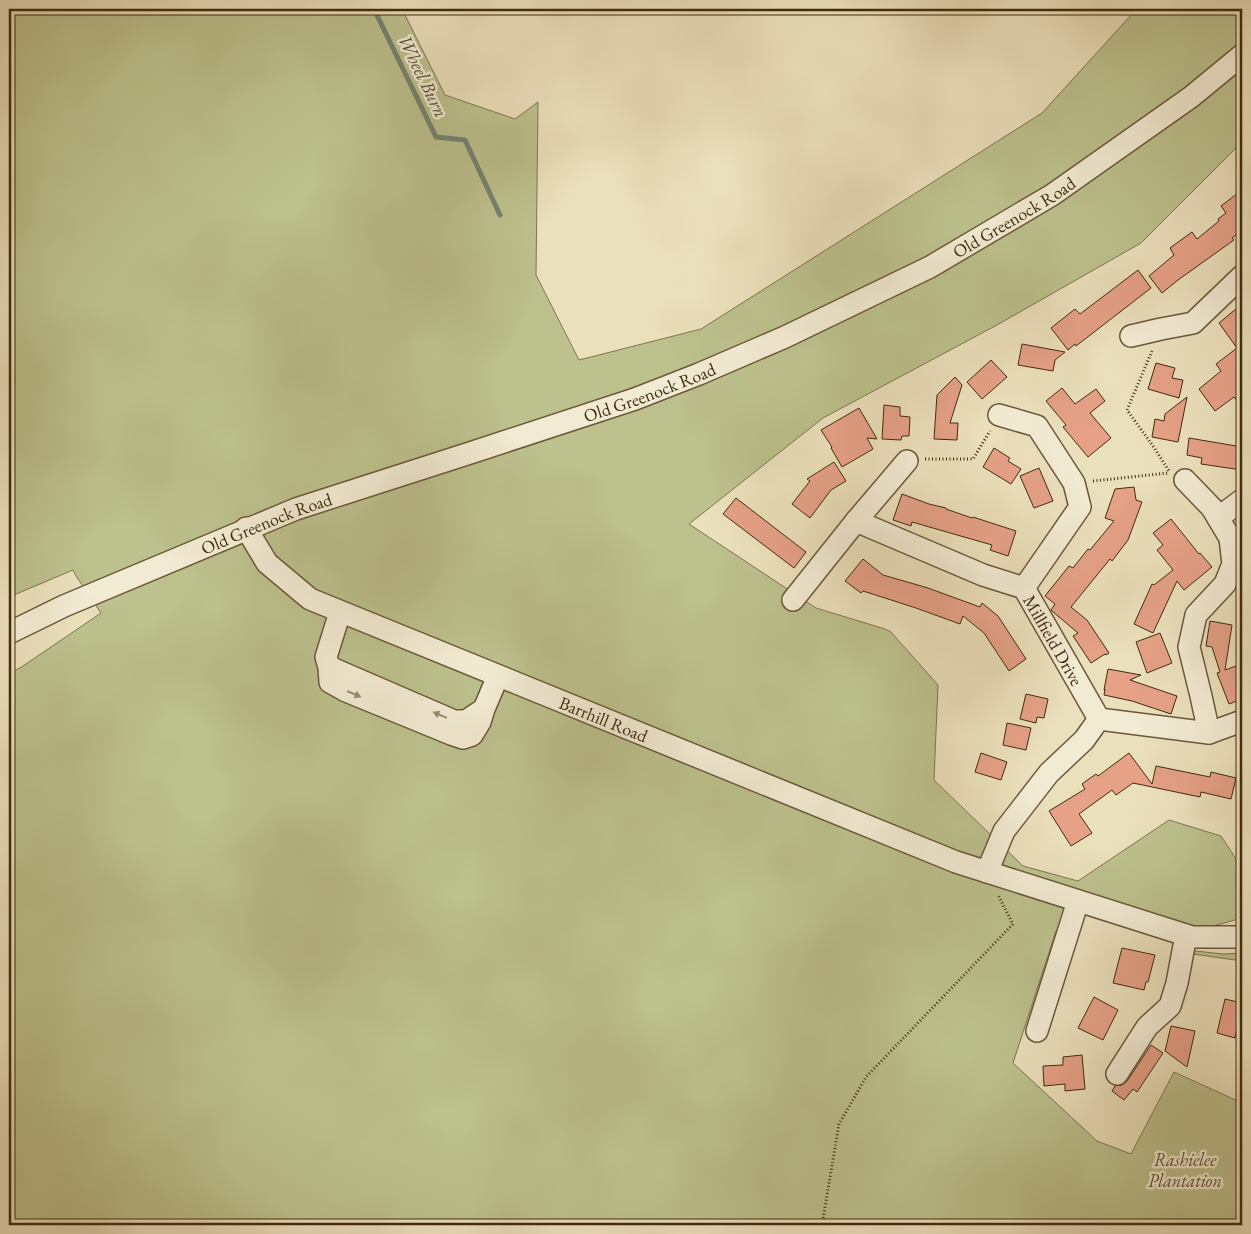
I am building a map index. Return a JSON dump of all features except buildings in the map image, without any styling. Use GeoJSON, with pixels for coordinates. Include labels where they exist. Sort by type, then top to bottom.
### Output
{"type":"FeatureCollection","features":[{"type":"Feature","properties":{"kind":"street","name":"Old Greenock Road"},"geometry":{"type":"LineString","coordinates":[[9,634],[64,606],[296,508],[634,399],[699,374],[785,337],[930,267],[1052,195],[1191,97],[1242,55]]}},
{"type":"Feature","properties":{"kind":"street"},"geometry":{"type":"LineString","coordinates":[[1131,336],[1161,328],[1193,323],[1242,276]]}},
{"type":"Feature","properties":{"kind":"street"},"geometry":{"type":"LineString","coordinates":[[999,415],[1037,426],[1074,483],[1080,507],[1024,588]]}},
{"type":"Feature","properties":{"kind":"street"},"geometry":{"type":"LineString","coordinates":[[793,600],[907,461]]}},
{"type":"Feature","properties":{"kind":"street"},"geometry":{"type":"LineString","coordinates":[[1176,476],[1212,508],[1230,538],[1234,564],[1225,584],[1196,615],[1189,647],[1202,696],[1209,733]]}},
{"type":"Feature","properties":{"kind":"street"},"geometry":{"type":"LineString","coordinates":[[1218,518],[1242,500]]}},
{"type":"Feature","properties":{"kind":"street","name":"Millfield Drive"},"geometry":{"type":"LineString","coordinates":[[856,521],[983,575],[1024,588],[1098,719]]}},
{"type":"Feature","properties":{"kind":"street","name":"Barrhill Road"},"geometry":{"type":"LineString","coordinates":[[246,528],[267,563],[310,599],[340,612],[956,862],[1192,937],[1242,937]]}},
{"type":"Feature","properties":{"kind":"street"},"geometry":{"type":"LineString","coordinates":[[340,612],[326,657],[329,667],[454,721],[466,721],[484,709],[498,676]]}},
{"type":"Feature","properties":{"kind":"street"},"geometry":{"type":"LineString","coordinates":[[987,872],[1004,831],[1049,773],[1084,740],[1098,719],[1209,733],[1242,720]]}},
{"type":"Feature","properties":{"kind":"street"},"geometry":{"type":"LineString","coordinates":[[1037,1031],[1078,901]]}},
{"type":"Feature","properties":{"kind":"street"},"geometry":{"type":"LineString","coordinates":[[1117,1074],[1147,1027],[1170,1006],[1177,983],[1186,935]]}},
{"type":"Feature","properties":{"kind":"path"},"geometry":{"type":"LineString","coordinates":[[1161,328],[1126,410],[1176,476]]}},
{"type":"Feature","properties":{"kind":"path"},"geometry":{"type":"LineString","coordinates":[[907,461],[917,459],[973,459],[999,415]]}},
{"type":"Feature","properties":{"kind":"path"},"geometry":{"type":"LineString","coordinates":[[1074,483],[1176,476]]}},
{"type":"Feature","properties":{"kind":"path"},"geometry":{"type":"LineString","coordinates":[[822,1225],[839,1124],[866,1077],[1013,924],[987,872]]}},
{"type":"Feature","properties":{"kind":"green space","name":"Rashielee Plantation"},"geometry":{"type":"Polygon","coordinates":[[[9,9],[402,9],[445,95],[515,119],[538,102],[536,275],[579,360],[701,329],[1042,113],[1136,9],[1242,9],[1242,142],[1141,243],[997,325],[823,418],[689,524],[816,608],[891,632],[938,685],[934,780],[1023,866],[1078,881],[1169,820],[1221,836],[1242,868],[1242,918],[1199,930],[1105,902],[1056,931],[1013,1063],[1097,1141],[1131,1154],[1174,1072],[1242,1103],[1242,1225],[9,1225],[9,674],[101,613],[73,570],[9,597],[9,9]]]}},
{"type":"Feature","properties":{"kind":"green space"},"geometry":{"type":"Polygon","coordinates":[[[1186,950],[1223,954],[1242,953],[1242,961],[1186,953],[1186,950]]]}},
{"type":"Feature","properties":{"kind":"waterway","name":"Wheel Burn"},"geometry":{"type":"LineString","coordinates":[[374,9],[436,137],[465,140],[500,215]]}}]}
